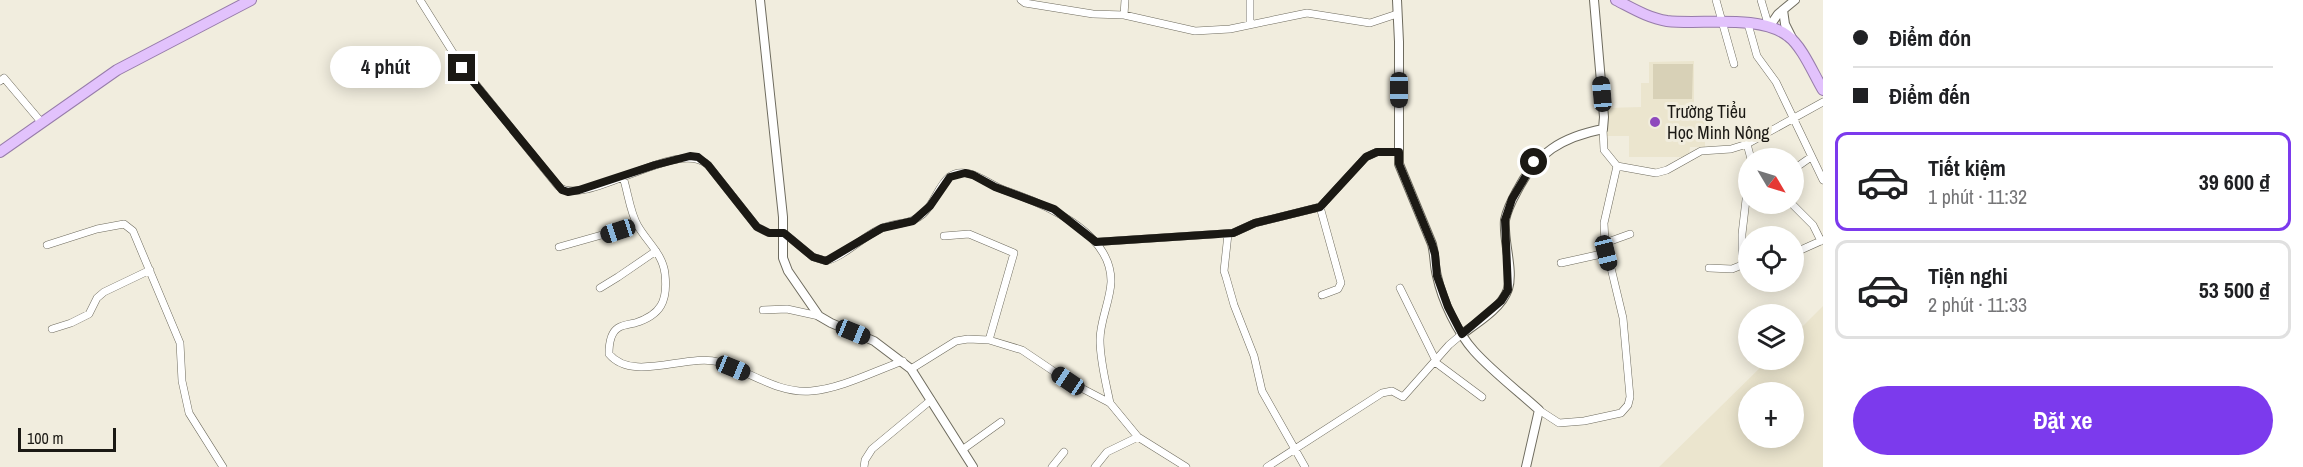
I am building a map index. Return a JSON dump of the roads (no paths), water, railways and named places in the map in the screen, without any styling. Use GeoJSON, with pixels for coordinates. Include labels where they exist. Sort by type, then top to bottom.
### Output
{"type":"FeatureCollection","features":[{"type":"Feature","properties":{"kind":"highway"},"geometry":{"type":"LineString","coordinates":[[0,152],[125,65],[251,0]]}},
{"type":"Feature","properties":{"kind":"highway"},"geometry":{"type":"LineString","coordinates":[[1616,0],[1657,19],[1748,24],[1769,27],[1785,33],[1794,41],[1823,90]]}},
{"type":"Feature","properties":{"kind":"street"},"geometry":{"type":"LineString","coordinates":[[420,0],[462,68],[562,190],[568,192],[623,177],[655,165],[690,156],[698,157],[708,165],[757,227],[769,233],[784,233],[813,257],[829,261],[882,228],[913,221],[930,206],[950,177],[965,173],[1054,209],[1096,242],[1111,272],[1110,292],[1100,330],[1110,403]]}},
{"type":"Feature","properties":{"kind":"street"},"geometry":{"type":"LineString","coordinates":[[760,0],[784,233],[783,258],[788,271],[819,316]]}},
{"type":"Feature","properties":{"kind":"street"},"geometry":{"type":"LineString","coordinates":[[1021,0],[1025,3],[1070,11],[1124,15],[1195,31],[1214,31],[1307,13],[1370,23],[1397,14]]}},
{"type":"Feature","properties":{"kind":"street"},"geometry":{"type":"LineString","coordinates":[[1124,15],[1125,0]]}},
{"type":"Feature","properties":{"kind":"street"},"geometry":{"type":"LineString","coordinates":[[1250,0],[1251,23]]}},
{"type":"Feature","properties":{"kind":"street"},"geometry":{"type":"LineString","coordinates":[[1396,0],[1399,42],[1399,164],[1435,254],[1437,276],[1448,307],[1473,350],[1555,422],[1584,421],[1620,412],[1628,405],[1630,397],[1623,318],[1605,243],[1604,223],[1617,166]]}},
{"type":"Feature","properties":{"kind":"street"},"geometry":{"type":"LineString","coordinates":[[1594,0],[1604,117],[1604,150],[1617,166],[1656,173],[1667,170],[1701,151],[1731,149],[1747,144],[1823,102]]}},
{"type":"Feature","properties":{"kind":"street"},"geometry":{"type":"LineString","coordinates":[[1716,0],[1734,64]]}},
{"type":"Feature","properties":{"kind":"street"},"geometry":{"type":"LineString","coordinates":[[1761,0],[1769,27]]}},
{"type":"Feature","properties":{"kind":"street"},"geometry":{"type":"LineString","coordinates":[[1769,27],[1783,10],[1796,0]]}},
{"type":"Feature","properties":{"kind":"street"},"geometry":{"type":"LineString","coordinates":[[1783,10],[1785,27],[1794,41]]}},
{"type":"Feature","properties":{"kind":"street"},"geometry":{"type":"LineString","coordinates":[[1748,24],[1758,56],[1776,82],[1823,180]]}},
{"type":"Feature","properties":{"kind":"street"},"geometry":{"type":"LineString","coordinates":[[0,81],[4,78],[42,123]]}},
{"type":"Feature","properties":{"kind":"street"},"geometry":{"type":"LineString","coordinates":[[1267,467],[1382,393],[1392,391],[1403,397],[1462,334],[1501,301],[1508,290],[1505,220],[1512,199],[1528,170],[1540,156],[1559,143],[1586,132],[1603,129]]}},
{"type":"Feature","properties":{"kind":"street"},"geometry":{"type":"LineString","coordinates":[[1747,144],[1748,148]]}},
{"type":"Feature","properties":{"kind":"street"},"geometry":{"type":"LineString","coordinates":[[1096,242],[1228,234],[1255,223],[1320,207],[1366,157],[1377,152],[1399,152]]}},
{"type":"Feature","properties":{"kind":"street"},"geometry":{"type":"LineString","coordinates":[[1804,162],[1811,157]]}},
{"type":"Feature","properties":{"kind":"street"},"geometry":{"type":"LineString","coordinates":[[623,177],[637,225],[656,251],[665,273],[664,299],[661,308],[647,319],[617,328],[609,354],[614,360],[623,365],[647,366],[712,360],[784,388],[808,392],[903,361]]}},
{"type":"Feature","properties":{"kind":"street"},"geometry":{"type":"LineString","coordinates":[[1320,207],[1341,283],[1338,288],[1322,295]]}},
{"type":"Feature","properties":{"kind":"street"},"geometry":{"type":"LineString","coordinates":[[1802,214],[1813,225],[1822,240],[1804,248]]}},
{"type":"Feature","properties":{"kind":"street"},"geometry":{"type":"LineString","coordinates":[[47,244],[97,229],[124,224],[133,231],[180,343],[182,381],[189,413],[223,467]]}},
{"type":"Feature","properties":{"kind":"street"},"geometry":{"type":"LineString","coordinates":[[559,247],[637,225]]}},
{"type":"Feature","properties":{"kind":"street"},"geometry":{"type":"LineString","coordinates":[[944,236],[969,234],[1014,254],[989,340]]}},
{"type":"Feature","properties":{"kind":"street"},"geometry":{"type":"LineString","coordinates":[[1228,234],[1224,271],[1234,305],[1254,356],[1262,391],[1305,467]]}},
{"type":"Feature","properties":{"kind":"street"},"geometry":{"type":"LineString","coordinates":[[1605,243],[1630,234]]}},
{"type":"Feature","properties":{"kind":"street"},"geometry":{"type":"LineString","coordinates":[[600,288],[656,251]]}},
{"type":"Feature","properties":{"kind":"street"},"geometry":{"type":"LineString","coordinates":[[1561,263],[1606,253]]}},
{"type":"Feature","properties":{"kind":"street"},"geometry":{"type":"LineString","coordinates":[[1709,268],[1738,267]]}},
{"type":"Feature","properties":{"kind":"street"},"geometry":{"type":"LineString","coordinates":[[52,329],[89,314],[96,300],[104,292],[150,270]]}},
{"type":"Feature","properties":{"kind":"street"},"geometry":{"type":"LineString","coordinates":[[1400,288],[1436,361],[1482,396]]}},
{"type":"Feature","properties":{"kind":"street"},"geometry":{"type":"LineString","coordinates":[[763,310],[787,309],[819,316],[874,341],[903,361],[912,369],[973,467]]}},
{"type":"Feature","properties":{"kind":"street"},"geometry":{"type":"LineString","coordinates":[[912,369],[956,341],[989,340],[1022,350],[1068,381],[1110,403],[1138,436],[1186,467]]}},
{"type":"Feature","properties":{"kind":"street"},"geometry":{"type":"LineString","coordinates":[[864,467],[865,460],[872,449],[931,400]]}},
{"type":"Feature","properties":{"kind":"street"},"geometry":{"type":"LineString","coordinates":[[1526,467],[1539,410]]}},
{"type":"Feature","properties":{"kind":"street"},"geometry":{"type":"LineString","coordinates":[[962,450],[1001,422]]}},
{"type":"Feature","properties":{"kind":"street"},"geometry":{"type":"LineString","coordinates":[[1095,467],[1107,452],[1138,436]]}},
{"type":"Feature","properties":{"kind":"street"},"geometry":{"type":"LineString","coordinates":[[1052,467],[1064,452]]}},
{"type":"Feature","properties":{"kind":"place","name":"Trường Tiểu Học Minh Nông"},"geometry":{"type":"Point","coordinates":[1655,122]}}]}
